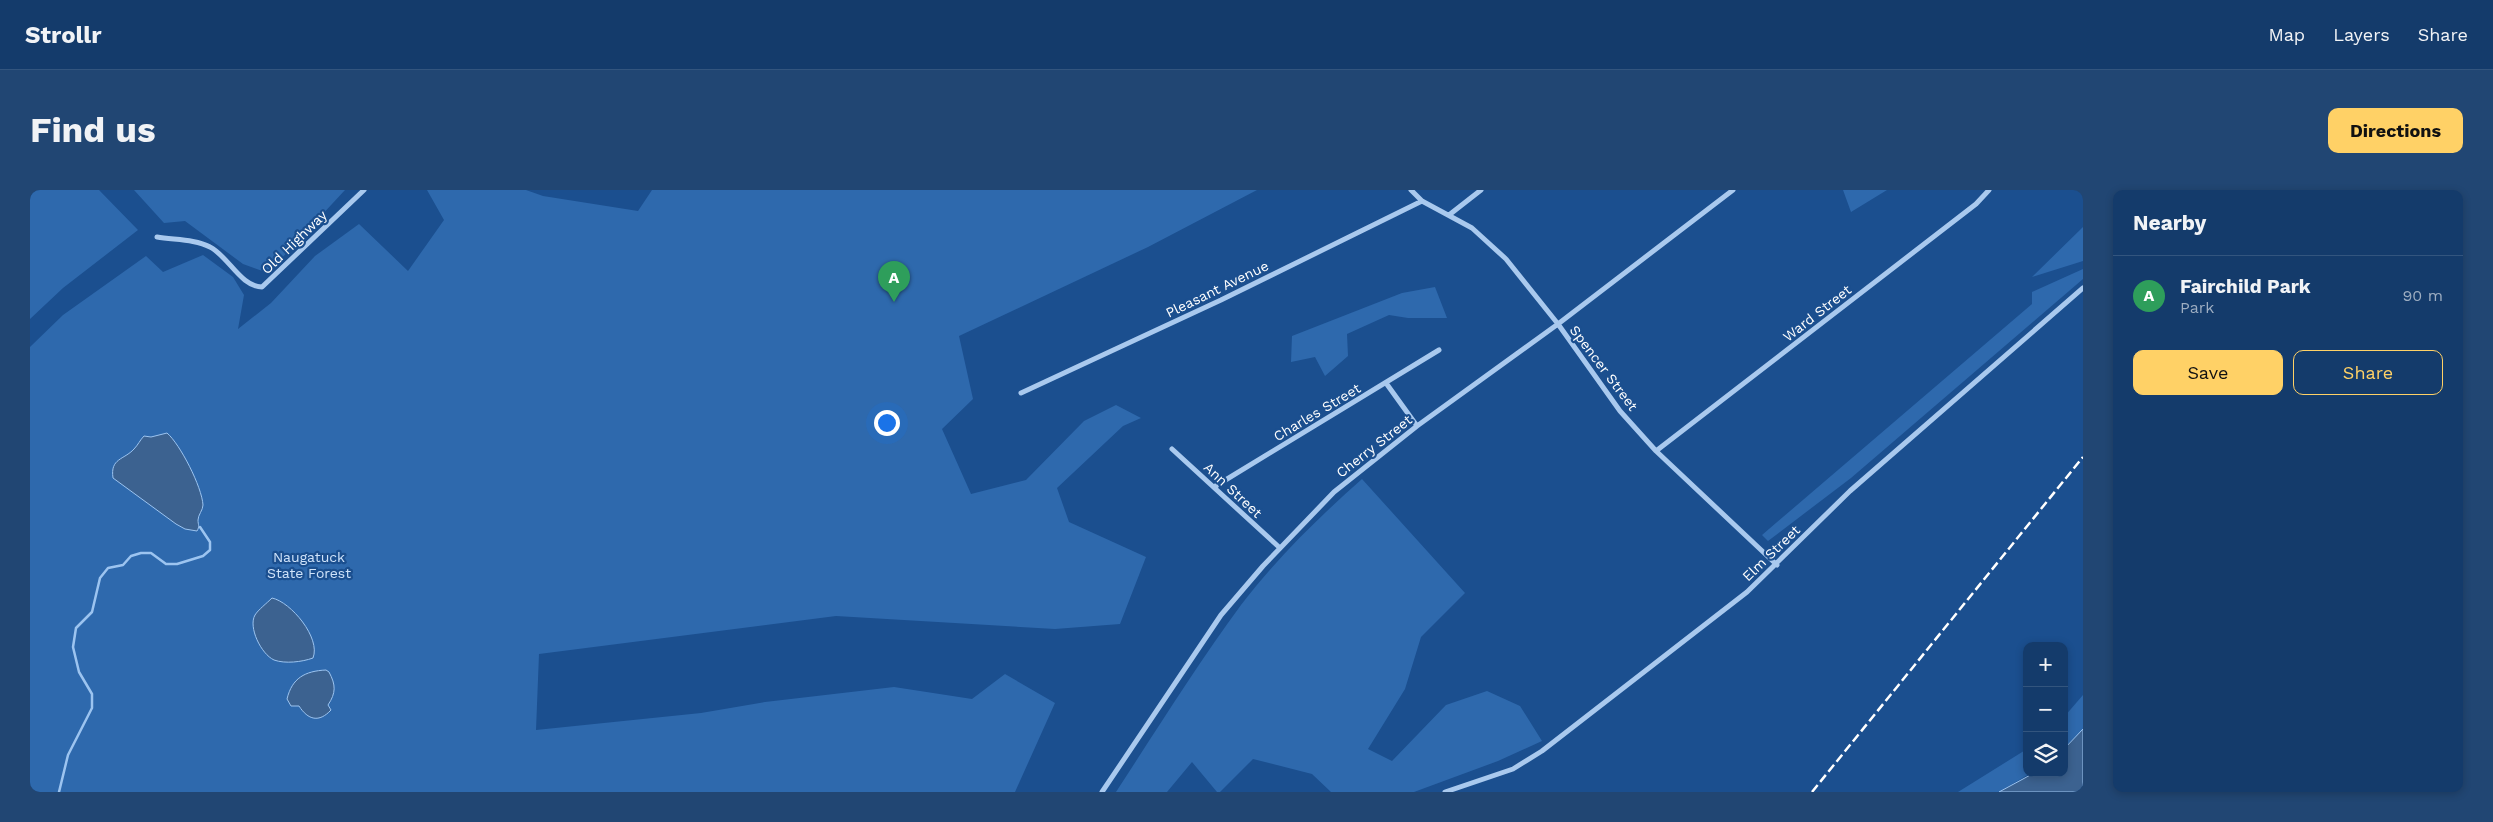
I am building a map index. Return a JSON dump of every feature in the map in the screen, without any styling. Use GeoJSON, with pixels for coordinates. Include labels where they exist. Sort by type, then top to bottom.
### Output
{"type":"FeatureCollection","features":[{"type":"Feature","properties":{"kind":"street","name":"Old Highway"},"geometry":{"type":"LineString","coordinates":[[157,238],[208,246],[220,254],[248,282],[262,287],[364,190]]}},
{"type":"Feature","properties":{"kind":"street","name":"Spencer Street"},"geometry":{"type":"LineString","coordinates":[[1411,190],[1422,201],[1472,228],[1506,259],[1558,324],[1620,411],[1656,451],[1776,565]]}},
{"type":"Feature","properties":{"kind":"street"},"geometry":{"type":"LineString","coordinates":[[1449,215],[1481,190]]}},
{"type":"Feature","properties":{"kind":"street","name":"Cherry Street"},"geometry":{"type":"LineString","coordinates":[[1102,792],[1221,614],[1280,548],[1334,492],[1417,426],[1558,324],[1733,190]]}},
{"type":"Feature","properties":{"kind":"street","name":"Ward Street"},"geometry":{"type":"LineString","coordinates":[[1656,451],[1976,204],[1989,190]]}},
{"type":"Feature","properties":{"kind":"street","name":"Pleasant Avenue"},"geometry":{"type":"LineString","coordinates":[[1021,393],[1222,300],[1422,201]]}},
{"type":"Feature","properties":{"kind":"street","name":"Elm Street"},"geometry":{"type":"LineString","coordinates":[[1446,792],[1513,769],[1542,751],[1747,592],[1850,491],[2083,288]]}},
{"type":"Feature","properties":{"kind":"street","name":"Charles Street"},"geometry":{"type":"LineString","coordinates":[[1214,487],[1439,350]]}},
{"type":"Feature","properties":{"kind":"street"},"geometry":{"type":"LineString","coordinates":[[1386,383],[1417,426]]}},
{"type":"Feature","properties":{"kind":"street","name":"Ann Street"},"geometry":{"type":"LineString","coordinates":[[1172,449],[1280,548]]}},
{"type":"Feature","properties":{"kind":"green space"},"geometry":{"type":"Polygon","coordinates":[[[30,190],[99,190],[138,230],[63,288],[30,319],[30,190]]]}},
{"type":"Feature","properties":{"kind":"green space"},"geometry":{"type":"Polygon","coordinates":[[[134,190],[345,190],[268,273],[243,264],[185,221],[164,223],[134,190]]]}},
{"type":"Feature","properties":{"kind":"green space","name":"Naugatuck State Forest"},"geometry":{"type":"Polygon","coordinates":[[[427,190],[526,190],[543,196],[638,211],[652,190],[1257,190],[1148,247],[959,336],[973,399],[942,429],[971,494],[1026,480],[1084,421],[1116,405],[1141,418],[1123,426],[1057,488],[1069,522],[1146,557],[1120,624],[1055,629],[836,616],[539,654],[536,730],[701,713],[765,702],[894,687],[972,699],[1005,674],[1055,703],[1015,792],[30,792],[30,347],[63,315],[146,256],[163,272],[203,255],[233,277],[244,295],[238,329],[271,303],[315,256],[359,224],[408,271],[444,220],[427,190]]]}},
{"type":"Feature","properties":{"kind":"green space"},"geometry":{"type":"Polygon","coordinates":[[[1843,190],[1887,190],[1851,212],[1843,190]]]}},
{"type":"Feature","properties":{"kind":"green space"},"geometry":{"type":"Polygon","coordinates":[[[2083,227],[2083,261],[2032,277],[2083,227]]]}},
{"type":"Feature","properties":{"kind":"green space"},"geometry":{"type":"Polygon","coordinates":[[[2083,269],[2083,279],[1851,478],[1768,541],[1762,535],[2032,304],[2032,292],[2083,269]]]}},
{"type":"Feature","properties":{"kind":"green space"},"geometry":{"type":"Polygon","coordinates":[[[1435,287],[1447,318],[1408,318],[1389,315],[1347,334],[1348,356],[1325,376],[1315,357],[1291,362],[1292,336],[1402,293],[1435,287]]]}},
{"type":"Feature","properties":{"kind":"green space"},"geometry":{"type":"Polygon","coordinates":[[[1362,479],[1465,593],[1421,637],[1405,689],[1368,749],[1392,761],[1446,705],[1487,691],[1520,706],[1542,741],[1498,761],[1414,792],[1331,792],[1312,774],[1253,759],[1220,792],[1217,792],[1192,762],[1167,792],[1116,792],[1193,674],[1241,605],[1298,539],[1362,479]]]}},
{"type":"Feature","properties":{"kind":"green space"},"geometry":{"type":"Polygon","coordinates":[[[2083,695],[2083,729],[2068,745],[2068,732],[2068,712],[2083,695]]]}},
{"type":"Feature","properties":{"kind":"green space"},"geometry":{"type":"Polygon","coordinates":[[[2023,751],[2024,777],[1999,792],[1958,792],[2023,751]]]}},
{"type":"Feature","properties":{"kind":"shaded area"},"geometry":{"type":"Polygon","coordinates":[[[167,433],[184,456],[195,477],[202,497],[203,507],[198,518],[199,527],[197,531],[185,529],[176,524],[113,478],[116,463],[130,453],[144,436],[151,437],[167,433]]]}},
{"type":"Feature","properties":{"kind":"shaded area"},"geometry":{"type":"Polygon","coordinates":[[[272,598],[288,606],[303,622],[313,641],[313,658],[294,662],[278,661],[269,657],[260,646],[253,626],[253,620],[256,613],[272,598]]]}},
{"type":"Feature","properties":{"kind":"shaded area"},"geometry":{"type":"Polygon","coordinates":[[[326,670],[329,672],[334,685],[333,697],[328,705],[331,710],[322,717],[314,718],[302,711],[299,706],[291,706],[287,699],[296,681],[306,674],[326,670]]]}},
{"type":"Feature","properties":{"kind":"shaded area"},"geometry":{"type":"Polygon","coordinates":[[[2083,729],[2083,792],[1999,792],[2027,777],[2068,777],[2068,745],[2083,729]]]}},
{"type":"Feature","properties":{"kind":"waterway"},"geometry":{"type":"LineString","coordinates":[[59,792],[68,755],[92,708],[92,694],[79,672],[73,647],[76,628],[92,612],[100,578],[108,568],[123,565],[131,556],[141,553],[151,553],[166,564],[177,564],[203,556],[210,550],[210,542],[200,527]]}},
{"type":"Feature","properties":{"kind":"railway"},"geometry":{"type":"LineString","coordinates":[[1812,792],[2083,457]]}},
{"type":"Feature","properties":{"kind":"place","name":"Fairchild Park"},"geometry":{"type":"Point","coordinates":[894,302]}}]}
